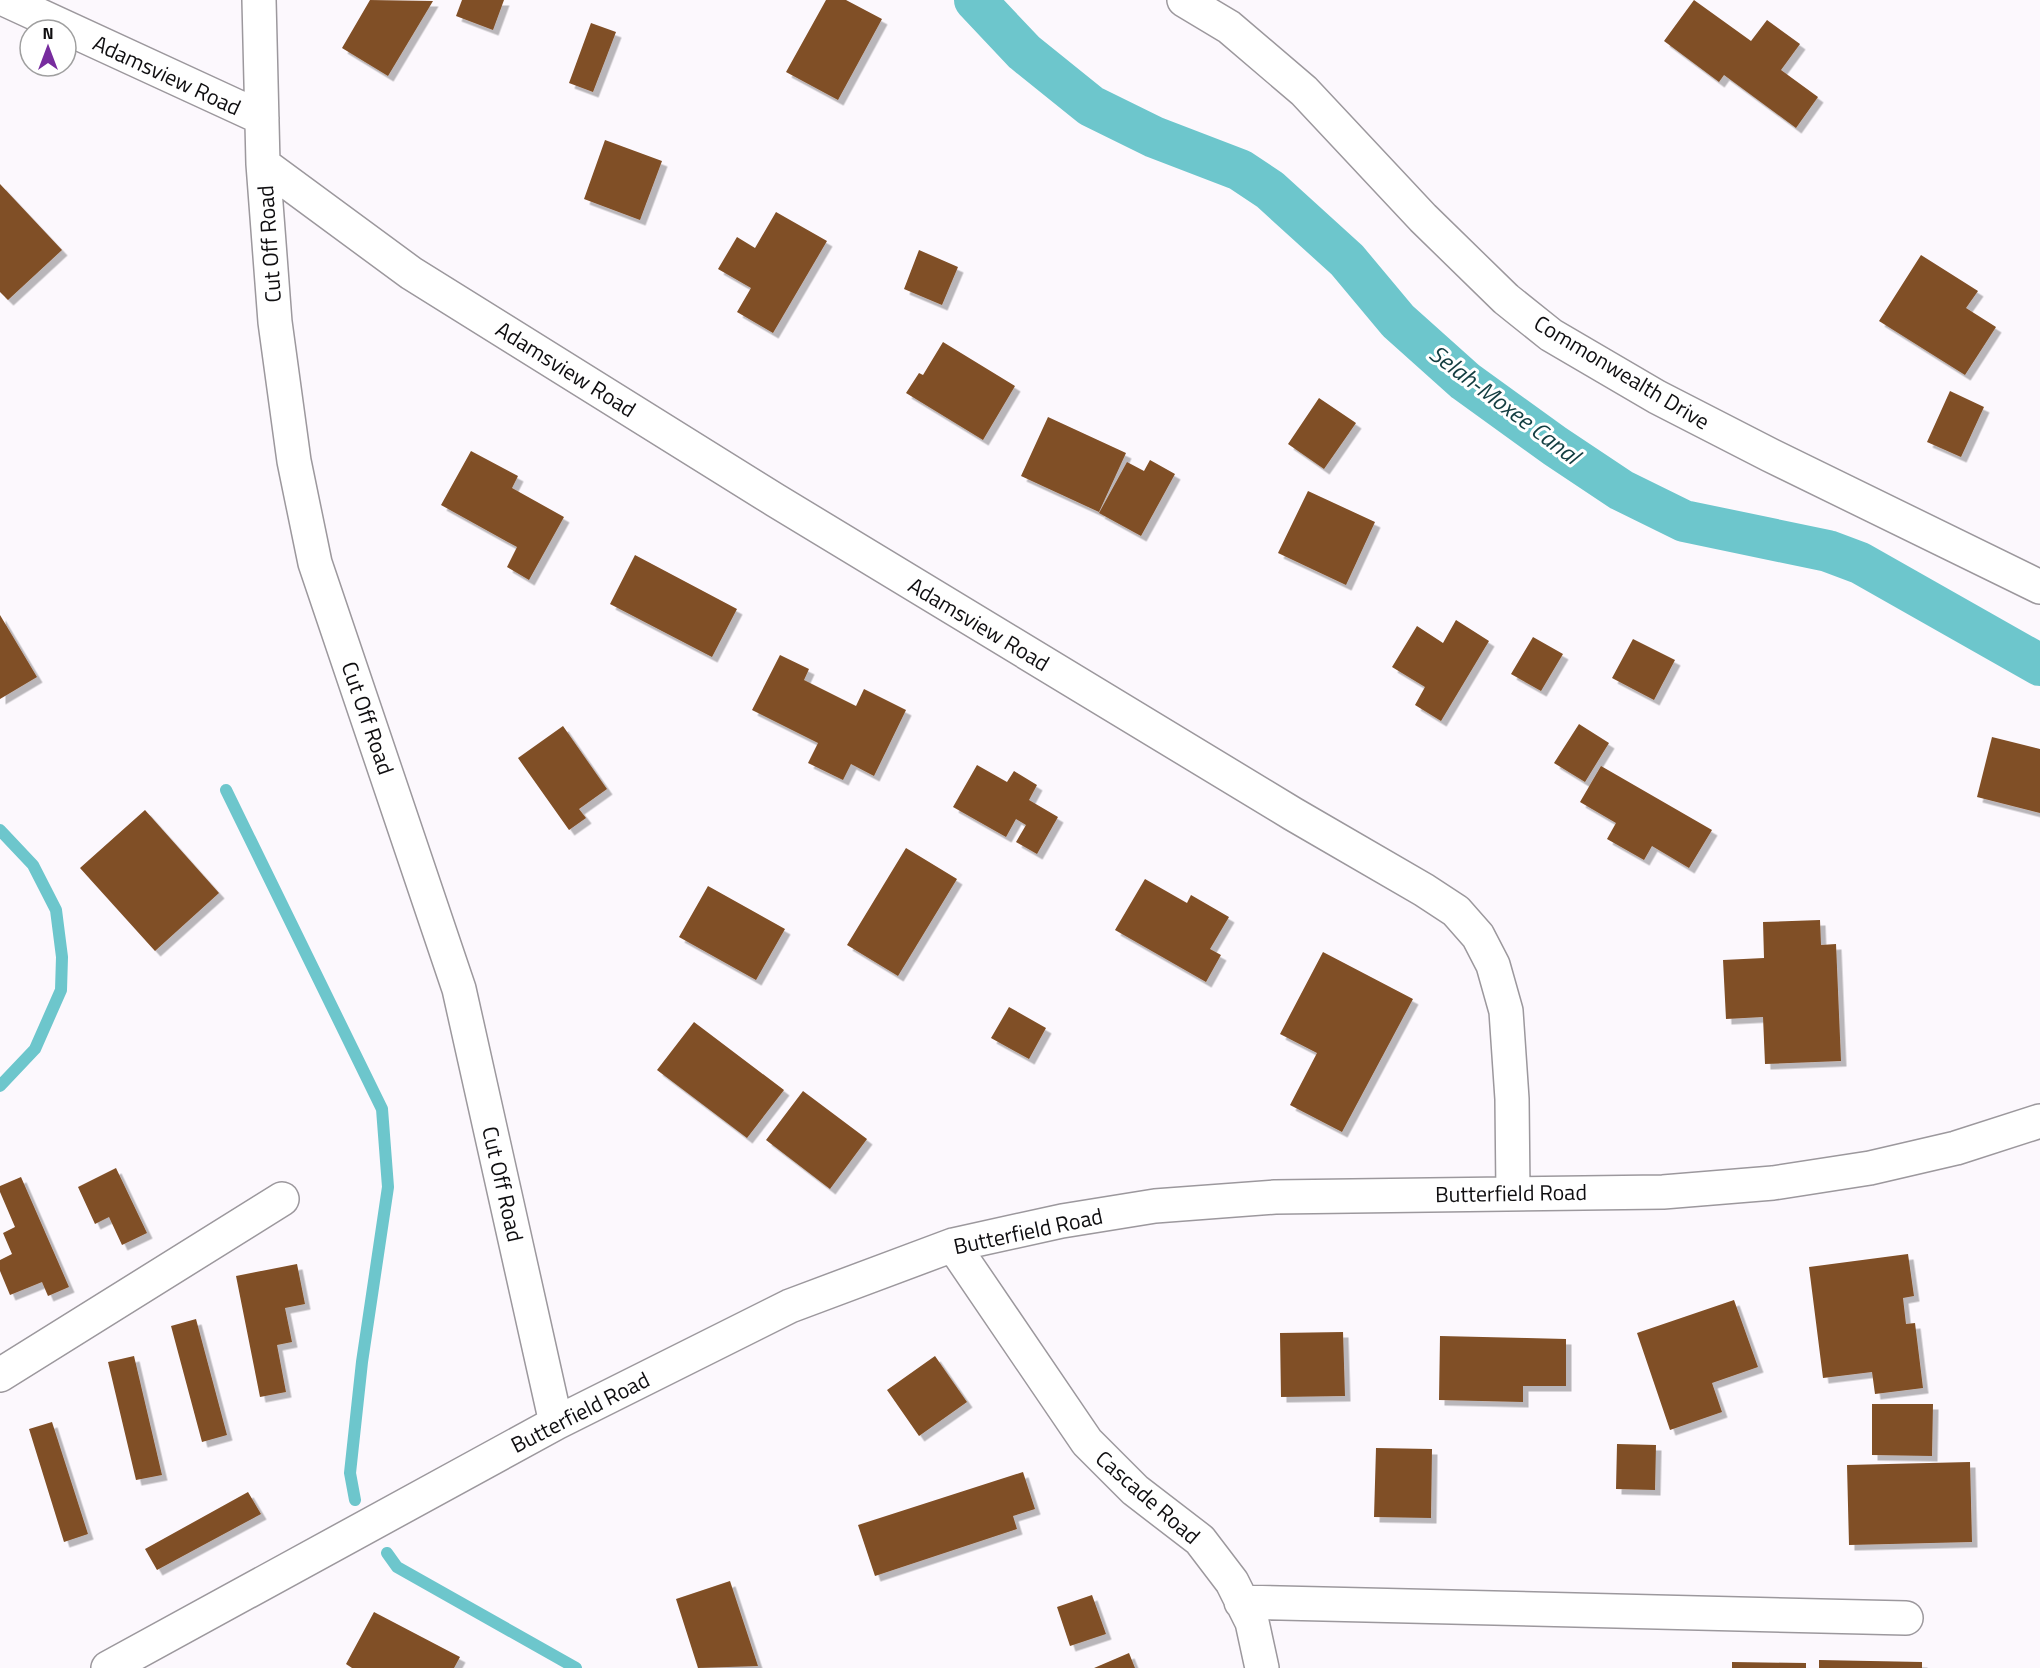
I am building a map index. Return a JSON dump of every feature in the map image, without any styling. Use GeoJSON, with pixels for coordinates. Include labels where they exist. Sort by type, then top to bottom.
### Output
{"type":"FeatureCollection","features":[{"type":"Feature","properties":{"kind":"street","name":"Adamsview Road"},"geometry":{"type":"LineString","coordinates":[[6,0],[262,118]]}},
{"type":"Feature","properties":{"kind":"street","name":"Cut Off Road"},"geometry":{"type":"LineString","coordinates":[[259,0],[263,164],[275,322],[294,461],[315,563],[459,989],[556,1423]]}},
{"type":"Feature","properties":{"kind":"street","name":"Commonwealth Drive"},"geometry":{"type":"LineString","coordinates":[[1184,0],[1229,27],[1304,92],[1423,218],[1506,299],[1551,334],[1657,397],[2040,587]]}},
{"type":"Feature","properties":{"kind":"street","name":"Adamsview Road"},"geometry":{"type":"LineString","coordinates":[[263,164],[411,273],[775,500],[1456,911],[1478,936],[1493,965],[1506,1011],[1512,1099],[1513,1193]]}},
{"type":"Feature","properties":{"kind":"street","name":"Butterfield Road"},"geometry":{"type":"LineString","coordinates":[[108,1668],[556,1423],[789,1306],[953,1245],[1062,1221],[1155,1206],[1275,1197],[1663,1192],[1773,1184],[1870,1168],[1945,1150],[2040,1121]]}},
{"type":"Feature","properties":{"kind":"street"},"geometry":{"type":"LineString","coordinates":[[0,1375],[282,1199]]}},
{"type":"Feature","properties":{"kind":"street","name":"Cascade Road"},"geometry":{"type":"LineString","coordinates":[[953,1245],[1088,1442],[1134,1490],[1200,1540],[1232,1582],[1252,1622],[1262,1668]]}},
{"type":"Feature","properties":{"kind":"street"},"geometry":{"type":"LineString","coordinates":[[1241,1602],[1906,1618]]}},
{"type":"Feature","properties":{"kind":"building"},"geometry":{"type":"Polygon","coordinates":[[[370,0],[433,1],[388,76],[342,48],[370,0]]]}},
{"type":"Feature","properties":{"kind":"building"},"geometry":{"type":"Polygon","coordinates":[[[462,0],[504,0],[493,30],[456,16],[462,0]]]}},
{"type":"Feature","properties":{"kind":"building"},"geometry":{"type":"Polygon","coordinates":[[[826,0],[846,0],[882,19],[838,100],[786,72],[826,0]]]}},
{"type":"Feature","properties":{"kind":"building"},"geometry":{"type":"Polygon","coordinates":[[[1694,0],[1751,41],[1767,20],[1800,44],[1781,70],[1818,97],[1796,128],[1724,75],[1719,82],[1664,41],[1694,0]]]}},
{"type":"Feature","properties":{"kind":"building"},"geometry":{"type":"Polygon","coordinates":[[[591,23],[616,32],[593,92],[569,83],[591,23]]]}},
{"type":"Feature","properties":{"kind":"building"},"geometry":{"type":"Polygon","coordinates":[[[605,140],[662,161],[640,220],[584,199],[605,140]]]}},
{"type":"Feature","properties":{"kind":"building"},"geometry":{"type":"Polygon","coordinates":[[[0,184],[62,250],[8,300],[0,292],[0,184]]]}},
{"type":"Feature","properties":{"kind":"building"},"geometry":{"type":"Polygon","coordinates":[[[776,212],[827,241],[773,333],[737,312],[751,288],[718,269],[737,237],[755,248],[776,212]]]}},
{"type":"Feature","properties":{"kind":"building"},"geometry":{"type":"Polygon","coordinates":[[[919,250],[958,267],[942,305],[904,289],[919,250]]]}},
{"type":"Feature","properties":{"kind":"building"},"geometry":{"type":"Polygon","coordinates":[[[1921,255],[1978,291],[1966,308],[1996,327],[1965,375],[1879,321],[1921,255]]]}},
{"type":"Feature","properties":{"kind":"building"},"geometry":{"type":"Polygon","coordinates":[[[943,342],[1015,386],[983,440],[906,393],[919,373],[923,375],[943,342]]]}},
{"type":"Feature","properties":{"kind":"building"},"geometry":{"type":"Polygon","coordinates":[[[1950,391],[1984,407],[1961,457],[1927,442],[1950,391]]]}},
{"type":"Feature","properties":{"kind":"building"},"geometry":{"type":"Polygon","coordinates":[[[1319,398],[1356,423],[1324,469],[1288,444],[1319,398]]]}},
{"type":"Feature","properties":{"kind":"building"},"geometry":{"type":"Polygon","coordinates":[[[1048,417],[1126,453],[1099,512],[1021,476],[1048,417]]]}},
{"type":"Feature","properties":{"kind":"building"},"geometry":{"type":"Polygon","coordinates":[[[471,451],[518,476],[512,488],[564,517],[529,580],[507,567],[517,547],[441,505],[471,451]]]}},
{"type":"Feature","properties":{"kind":"building"},"geometry":{"type":"Polygon","coordinates":[[[1150,460],[1175,474],[1141,536],[1099,513],[1127,462],[1144,471],[1150,460]]]}},
{"type":"Feature","properties":{"kind":"building"},"geometry":{"type":"Polygon","coordinates":[[[1308,491],[1375,522],[1346,585],[1278,553],[1308,491]]]}},
{"type":"Feature","properties":{"kind":"building"},"geometry":{"type":"Polygon","coordinates":[[[635,555],[737,609],[712,657],[610,604],[635,555]]]}},
{"type":"Feature","properties":{"kind":"building"},"geometry":{"type":"Polygon","coordinates":[[[0,615],[37,677],[0,699],[0,615]]]}},
{"type":"Feature","properties":{"kind":"building"},"geometry":{"type":"Polygon","coordinates":[[[1456,620],[1489,641],[1441,721],[1415,705],[1425,687],[1392,667],[1417,626],[1443,643],[1456,620]]]}},
{"type":"Feature","properties":{"kind":"building"},"geometry":{"type":"Polygon","coordinates":[[[1533,637],[1563,654],[1541,691],[1511,674],[1533,637]]]}},
{"type":"Feature","properties":{"kind":"building"},"geometry":{"type":"Polygon","coordinates":[[[1633,639],[1675,660],[1654,700],[1612,678],[1633,639]]]}},
{"type":"Feature","properties":{"kind":"building"},"geometry":{"type":"Polygon","coordinates":[[[780,655],[809,669],[804,680],[856,706],[864,689],[906,710],[874,776],[851,764],[843,780],[808,763],[818,743],[752,710],[780,655]]]}},
{"type":"Feature","properties":{"kind":"building"},"geometry":{"type":"Polygon","coordinates":[[[1579,724],[1609,743],[1585,782],[1554,763],[1579,724]]]}},
{"type":"Feature","properties":{"kind":"building"},"geometry":{"type":"Polygon","coordinates":[[[563,726],[607,789],[579,809],[586,818],[569,830],[518,758],[563,726]]]}},
{"type":"Feature","properties":{"kind":"building"},"geometry":{"type":"Polygon","coordinates":[[[1992,737],[2040,749],[2040,813],[1977,797],[1992,737]]]}},
{"type":"Feature","properties":{"kind":"building"},"geometry":{"type":"Polygon","coordinates":[[[977,765],[1007,782],[1014,771],[1037,785],[1029,800],[1058,817],[1037,854],[1016,842],[1026,825],[1016,819],[1006,837],[953,807],[977,765]]]}},
{"type":"Feature","properties":{"kind":"building"},"geometry":{"type":"Polygon","coordinates":[[[1601,766],[1712,830],[1689,868],[1652,846],[1644,860],[1607,839],[1616,823],[1580,802],[1601,766]]]}},
{"type":"Feature","properties":{"kind":"building"},"geometry":{"type":"Polygon","coordinates":[[[145,810],[219,893],[155,951],[80,868],[145,810]]]}},
{"type":"Feature","properties":{"kind":"building"},"geometry":{"type":"Polygon","coordinates":[[[906,848],[957,879],[898,976],[847,945],[906,848]]]}},
{"type":"Feature","properties":{"kind":"building"},"geometry":{"type":"Polygon","coordinates":[[[1145,879],[1187,903],[1191,895],[1229,917],[1210,949],[1221,955],[1206,982],[1115,930],[1145,879]]]}},
{"type":"Feature","properties":{"kind":"building"},"geometry":{"type":"Polygon","coordinates":[[[708,886],[785,929],[756,980],[679,937],[708,886]]]}},
{"type":"Feature","properties":{"kind":"building"},"geometry":{"type":"Polygon","coordinates":[[[1820,920],[1821,945],[1836,944],[1841,1061],[1765,1064],[1763,1017],[1726,1019],[1723,960],[1764,958],[1763,922],[1820,920]]]}},
{"type":"Feature","properties":{"kind":"building"},"geometry":{"type":"Polygon","coordinates":[[[1323,952],[1413,999],[1342,1132],[1290,1105],[1317,1053],[1280,1034],[1323,952]]]}},
{"type":"Feature","properties":{"kind":"building"},"geometry":{"type":"Polygon","coordinates":[[[1009,1007],[1046,1028],[1029,1059],[991,1038],[1009,1007]]]}},
{"type":"Feature","properties":{"kind":"building"},"geometry":{"type":"Polygon","coordinates":[[[694,1022],[784,1090],[747,1138],[657,1070],[694,1022]]]}},
{"type":"Feature","properties":{"kind":"building"},"geometry":{"type":"Polygon","coordinates":[[[803,1091],[867,1139],[830,1189],[766,1140],[803,1091]]]}},
{"type":"Feature","properties":{"kind":"building"},"geometry":{"type":"Polygon","coordinates":[[[116,1168],[147,1233],[122,1245],[109,1217],[95,1224],[78,1187],[116,1168]]]}},
{"type":"Feature","properties":{"kind":"building"},"geometry":{"type":"Polygon","coordinates":[[[21,1177],[69,1287],[48,1296],[42,1282],[10,1295],[0,1271],[0,1260],[12,1254],[3,1233],[15,1227],[0,1192],[0,1186],[21,1177]]]}},
{"type":"Feature","properties":{"kind":"building"},"geometry":{"type":"Polygon","coordinates":[[[1908,1254],[1914,1296],[1903,1298],[1906,1324],[1915,1323],[1923,1388],[1875,1394],[1872,1372],[1823,1378],[1809,1267],[1908,1254]]]}},
{"type":"Feature","properties":{"kind":"building"},"geometry":{"type":"Polygon","coordinates":[[[297,1264],[305,1304],[285,1308],[292,1342],[277,1345],[286,1392],[260,1397],[236,1276],[297,1264]]]}},
{"type":"Feature","properties":{"kind":"building"},"geometry":{"type":"Polygon","coordinates":[[[1734,1300],[1758,1367],[1712,1383],[1722,1412],[1670,1430],[1637,1333],[1734,1300]]]}},
{"type":"Feature","properties":{"kind":"building"},"geometry":{"type":"Polygon","coordinates":[[[196,1319],[227,1435],[202,1442],[171,1326],[196,1319]]]}},
{"type":"Feature","properties":{"kind":"building"},"geometry":{"type":"Polygon","coordinates":[[[1343,1332],[1345,1396],[1281,1397],[1280,1333],[1343,1332]]]}},
{"type":"Feature","properties":{"kind":"building"},"geometry":{"type":"Polygon","coordinates":[[[1440,1336],[1566,1339],[1566,1386],[1523,1386],[1523,1402],[1439,1400],[1440,1336]]]}},
{"type":"Feature","properties":{"kind":"building"},"geometry":{"type":"Polygon","coordinates":[[[134,1356],[162,1475],[136,1480],[108,1362],[134,1356]]]}},
{"type":"Feature","properties":{"kind":"building"},"geometry":{"type":"Polygon","coordinates":[[[935,1356],[967,1402],[919,1436],[887,1390],[935,1356]]]}},
{"type":"Feature","properties":{"kind":"building"},"geometry":{"type":"Polygon","coordinates":[[[1872,1404],[1933,1404],[1932,1456],[1872,1455],[1872,1404]]]}},
{"type":"Feature","properties":{"kind":"building"},"geometry":{"type":"Polygon","coordinates":[[[52,1422],[88,1534],[64,1542],[29,1429],[52,1422]]]}},
{"type":"Feature","properties":{"kind":"building"},"geometry":{"type":"Polygon","coordinates":[[[1617,1444],[1656,1445],[1655,1490],[1616,1489],[1617,1444]]]}},
{"type":"Feature","properties":{"kind":"building"},"geometry":{"type":"Polygon","coordinates":[[[1376,1448],[1432,1449],[1431,1518],[1374,1517],[1376,1448]]]}},
{"type":"Feature","properties":{"kind":"building"},"geometry":{"type":"Polygon","coordinates":[[[1970,1462],[1972,1542],[1849,1545],[1847,1465],[1970,1462]]]}},
{"type":"Feature","properties":{"kind":"building"},"geometry":{"type":"Polygon","coordinates":[[[1023,1472],[1035,1509],[1013,1516],[1017,1529],[875,1576],[858,1525],[1023,1472]]]}},
{"type":"Feature","properties":{"kind":"building"},"geometry":{"type":"Polygon","coordinates":[[[248,1492],[261,1514],[157,1570],[145,1549],[248,1492]]]}},
{"type":"Feature","properties":{"kind":"building"},"geometry":{"type":"Polygon","coordinates":[[[730,1581],[758,1666],[698,1668],[676,1599],[730,1581]]]}},
{"type":"Feature","properties":{"kind":"building"},"geometry":{"type":"Polygon","coordinates":[[[1092,1595],[1106,1634],[1070,1646],[1057,1607],[1092,1595]]]}},
{"type":"Feature","properties":{"kind":"building"},"geometry":{"type":"Polygon","coordinates":[[[374,1612],[460,1657],[454,1668],[352,1668],[346,1664],[374,1612]]]}},
{"type":"Feature","properties":{"kind":"building"},"geometry":{"type":"Polygon","coordinates":[[[1129,1653],[1135,1668],[1094,1668],[1129,1653]]]}},
{"type":"Feature","properties":{"kind":"building"},"geometry":{"type":"Polygon","coordinates":[[[1819,1660],[1922,1662],[1922,1668],[1819,1668],[1819,1660]]]}},
{"type":"Feature","properties":{"kind":"building"},"geometry":{"type":"Polygon","coordinates":[[[1732,1662],[1806,1663],[1806,1668],[1732,1668],[1732,1662]]]}},
{"type":"Feature","properties":{"kind":"waterway","name":"Selah-Moxee Canal"},"geometry":{"type":"LineString","coordinates":[[975,0],[1024,52],[1091,106],[1154,137],[1240,170],[1270,190],[1347,260],[1398,321],[1465,381],[1621,490],[1684,521],[1828,551],[1860,563],[2040,665]]}},
{"type":"Feature","properties":{"kind":"waterway"},"geometry":{"type":"LineString","coordinates":[[226,790],[382,1109],[388,1187],[362,1362],[350,1473],[355,1500]]}},
{"type":"Feature","properties":{"kind":"waterway"},"geometry":{"type":"LineString","coordinates":[[0,830],[33,865],[56,910],[62,957],[61,990],[35,1049],[0,1086]]}},
{"type":"Feature","properties":{"kind":"waterway"},"geometry":{"type":"LineString","coordinates":[[387,1553],[397,1567],[576,1668]]}}]}
